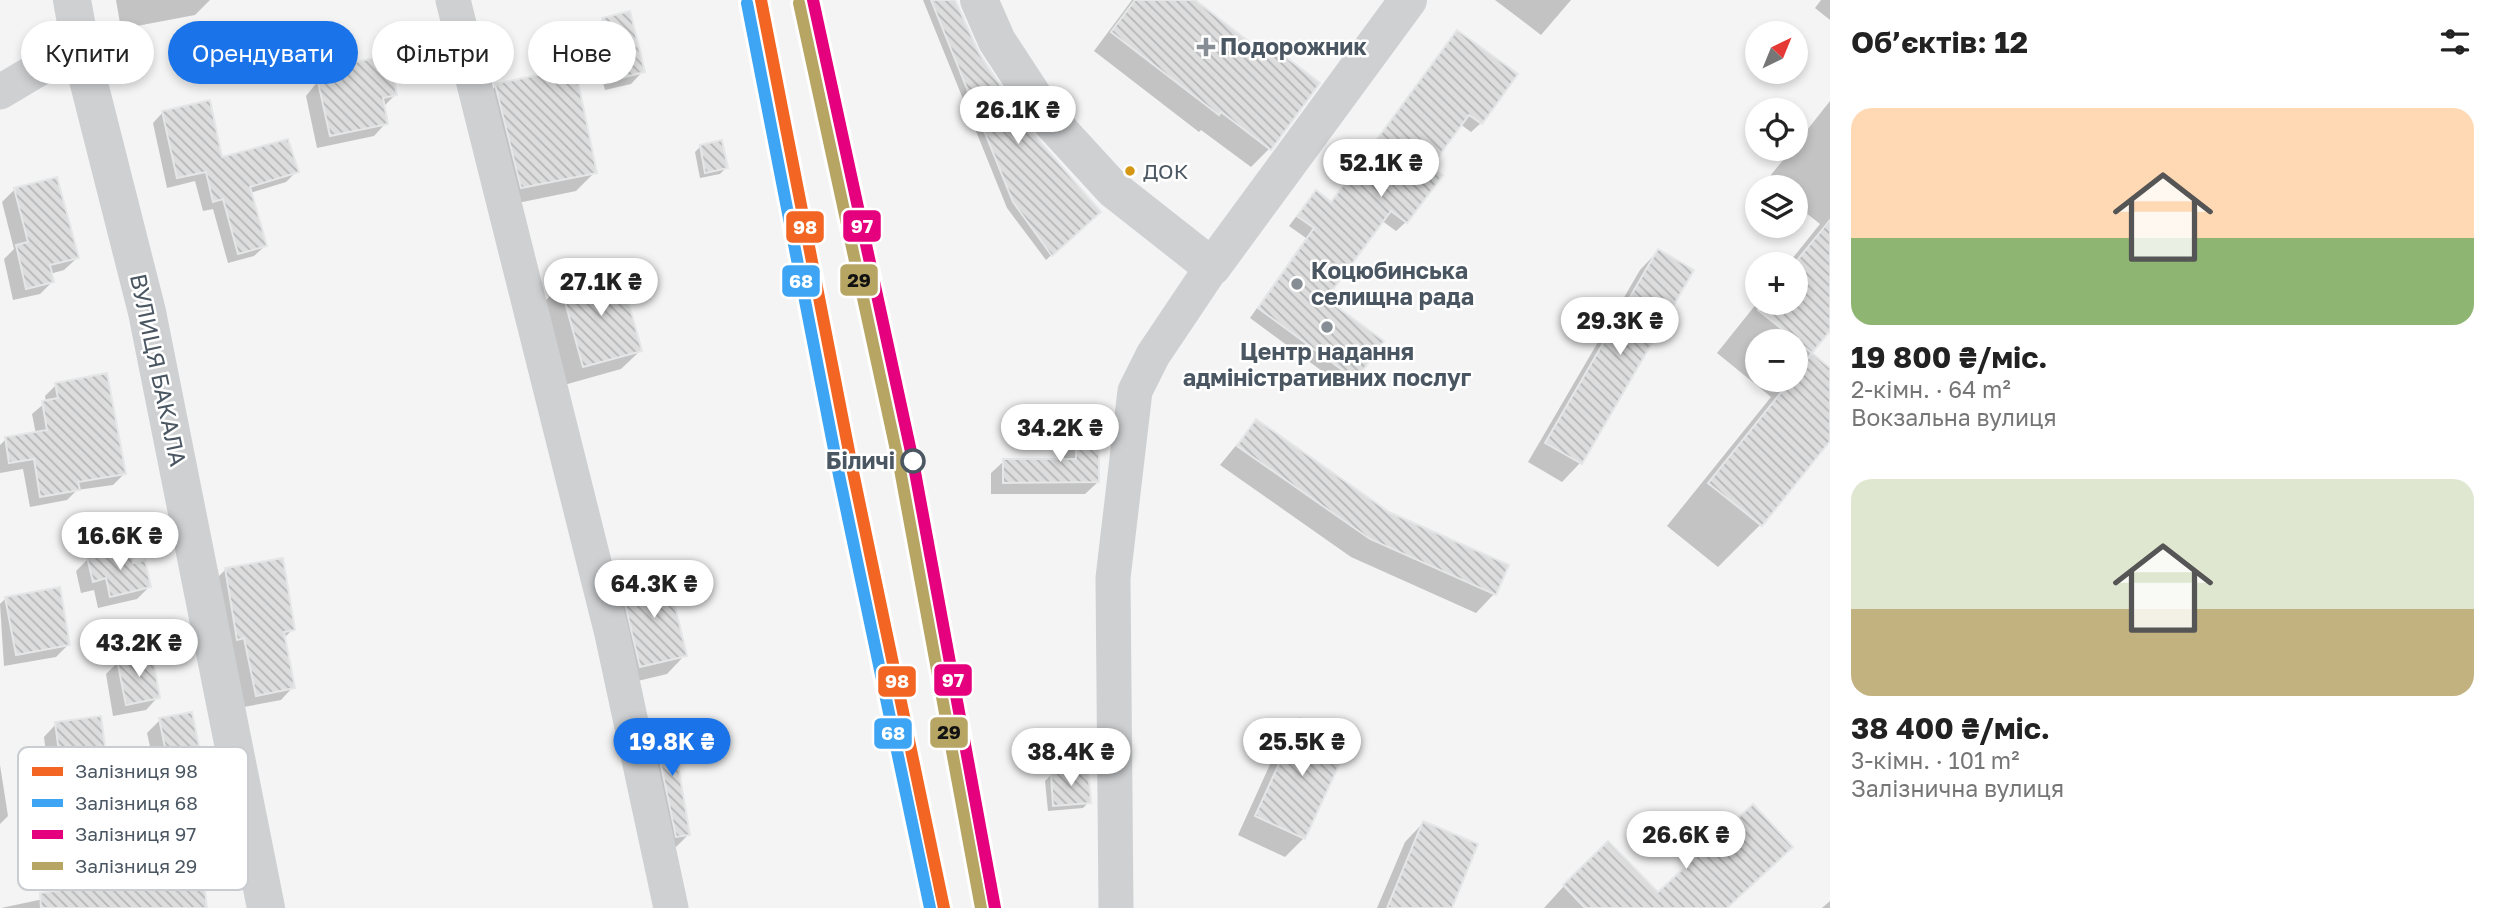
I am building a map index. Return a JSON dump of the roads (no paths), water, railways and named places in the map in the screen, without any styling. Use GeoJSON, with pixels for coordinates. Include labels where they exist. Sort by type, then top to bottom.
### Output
{"type":"FeatureCollection","features":[{"type":"Feature","properties":{"kind":"street","name":"ВУЛИЦЯ БАКАЛА"},"geometry":{"type":"LineString","coordinates":[[72,0],[76,21]]}},
{"type":"Feature","properties":{"kind":"street"},"geometry":{"type":"LineString","coordinates":[[453,0],[612,634],[671,908]]}},
{"type":"Feature","properties":{"kind":"street"},"geometry":{"type":"LineString","coordinates":[[979,0],[996,41],[1046,116],[1113,189],[1212,267]]}},
{"type":"Feature","properties":{"kind":"street"},"geometry":{"type":"LineString","coordinates":[[1116,908],[1113,578],[1135,391],[1153,355],[1212,267],[1408,0]]}},
{"type":"Feature","properties":{"kind":"street"},"geometry":{"type":"LineString","coordinates":[[0,92],[21,80]]}},
{"type":"Feature","properties":{"kind":"street","name":"ВУЛИЦЯ БАКАЛА"},"geometry":{"type":"LineString","coordinates":[[89,84],[147,312],[234,747]]}},
{"type":"Feature","properties":{"kind":"street","name":"ВУЛИЦЯ БАКАЛА"},"geometry":{"type":"LineString","coordinates":[[248,818],[266,908]]}},
{"type":"Feature","properties":{"kind":"rail line","name":"98"},"geometry":{"type":"LineString","coordinates":[[761,0],[853,472],[944,908]]}},
{"type":"Feature","properties":{"kind":"rail line","name":"97"},"geometry":{"type":"LineString","coordinates":[[813,0],[913,461],[995,908]]}},
{"type":"Feature","properties":{"kind":"rail line","name":"68"},"geometry":{"type":"LineString","coordinates":[[747,3],[839,475],[930,908]]}},
{"type":"Feature","properties":{"kind":"rail line","name":"29"},"geometry":{"type":"LineString","coordinates":[[799,3],[899,464],[981,908]]}},
{"type":"Feature","properties":{"kind":"place","name":"Подорожник"},"geometry":{"type":"Point","coordinates":[1206,47]}},
{"type":"Feature","properties":{"kind":"place","name":"ДОК"},"geometry":{"type":"Point","coordinates":[1130,171]}},
{"type":"Feature","properties":{"kind":"place","name":"Коцюбинська селищна рада"},"geometry":{"type":"Point","coordinates":[1297,284]}},
{"type":"Feature","properties":{"kind":"place","name":"Центр надання адміністративних послуг"},"geometry":{"type":"Point","coordinates":[1327,327]}},
{"type":"Feature","properties":{"kind":"place","name":"Біличі"},"geometry":{"type":"Point","coordinates":[913,461]}}]}
